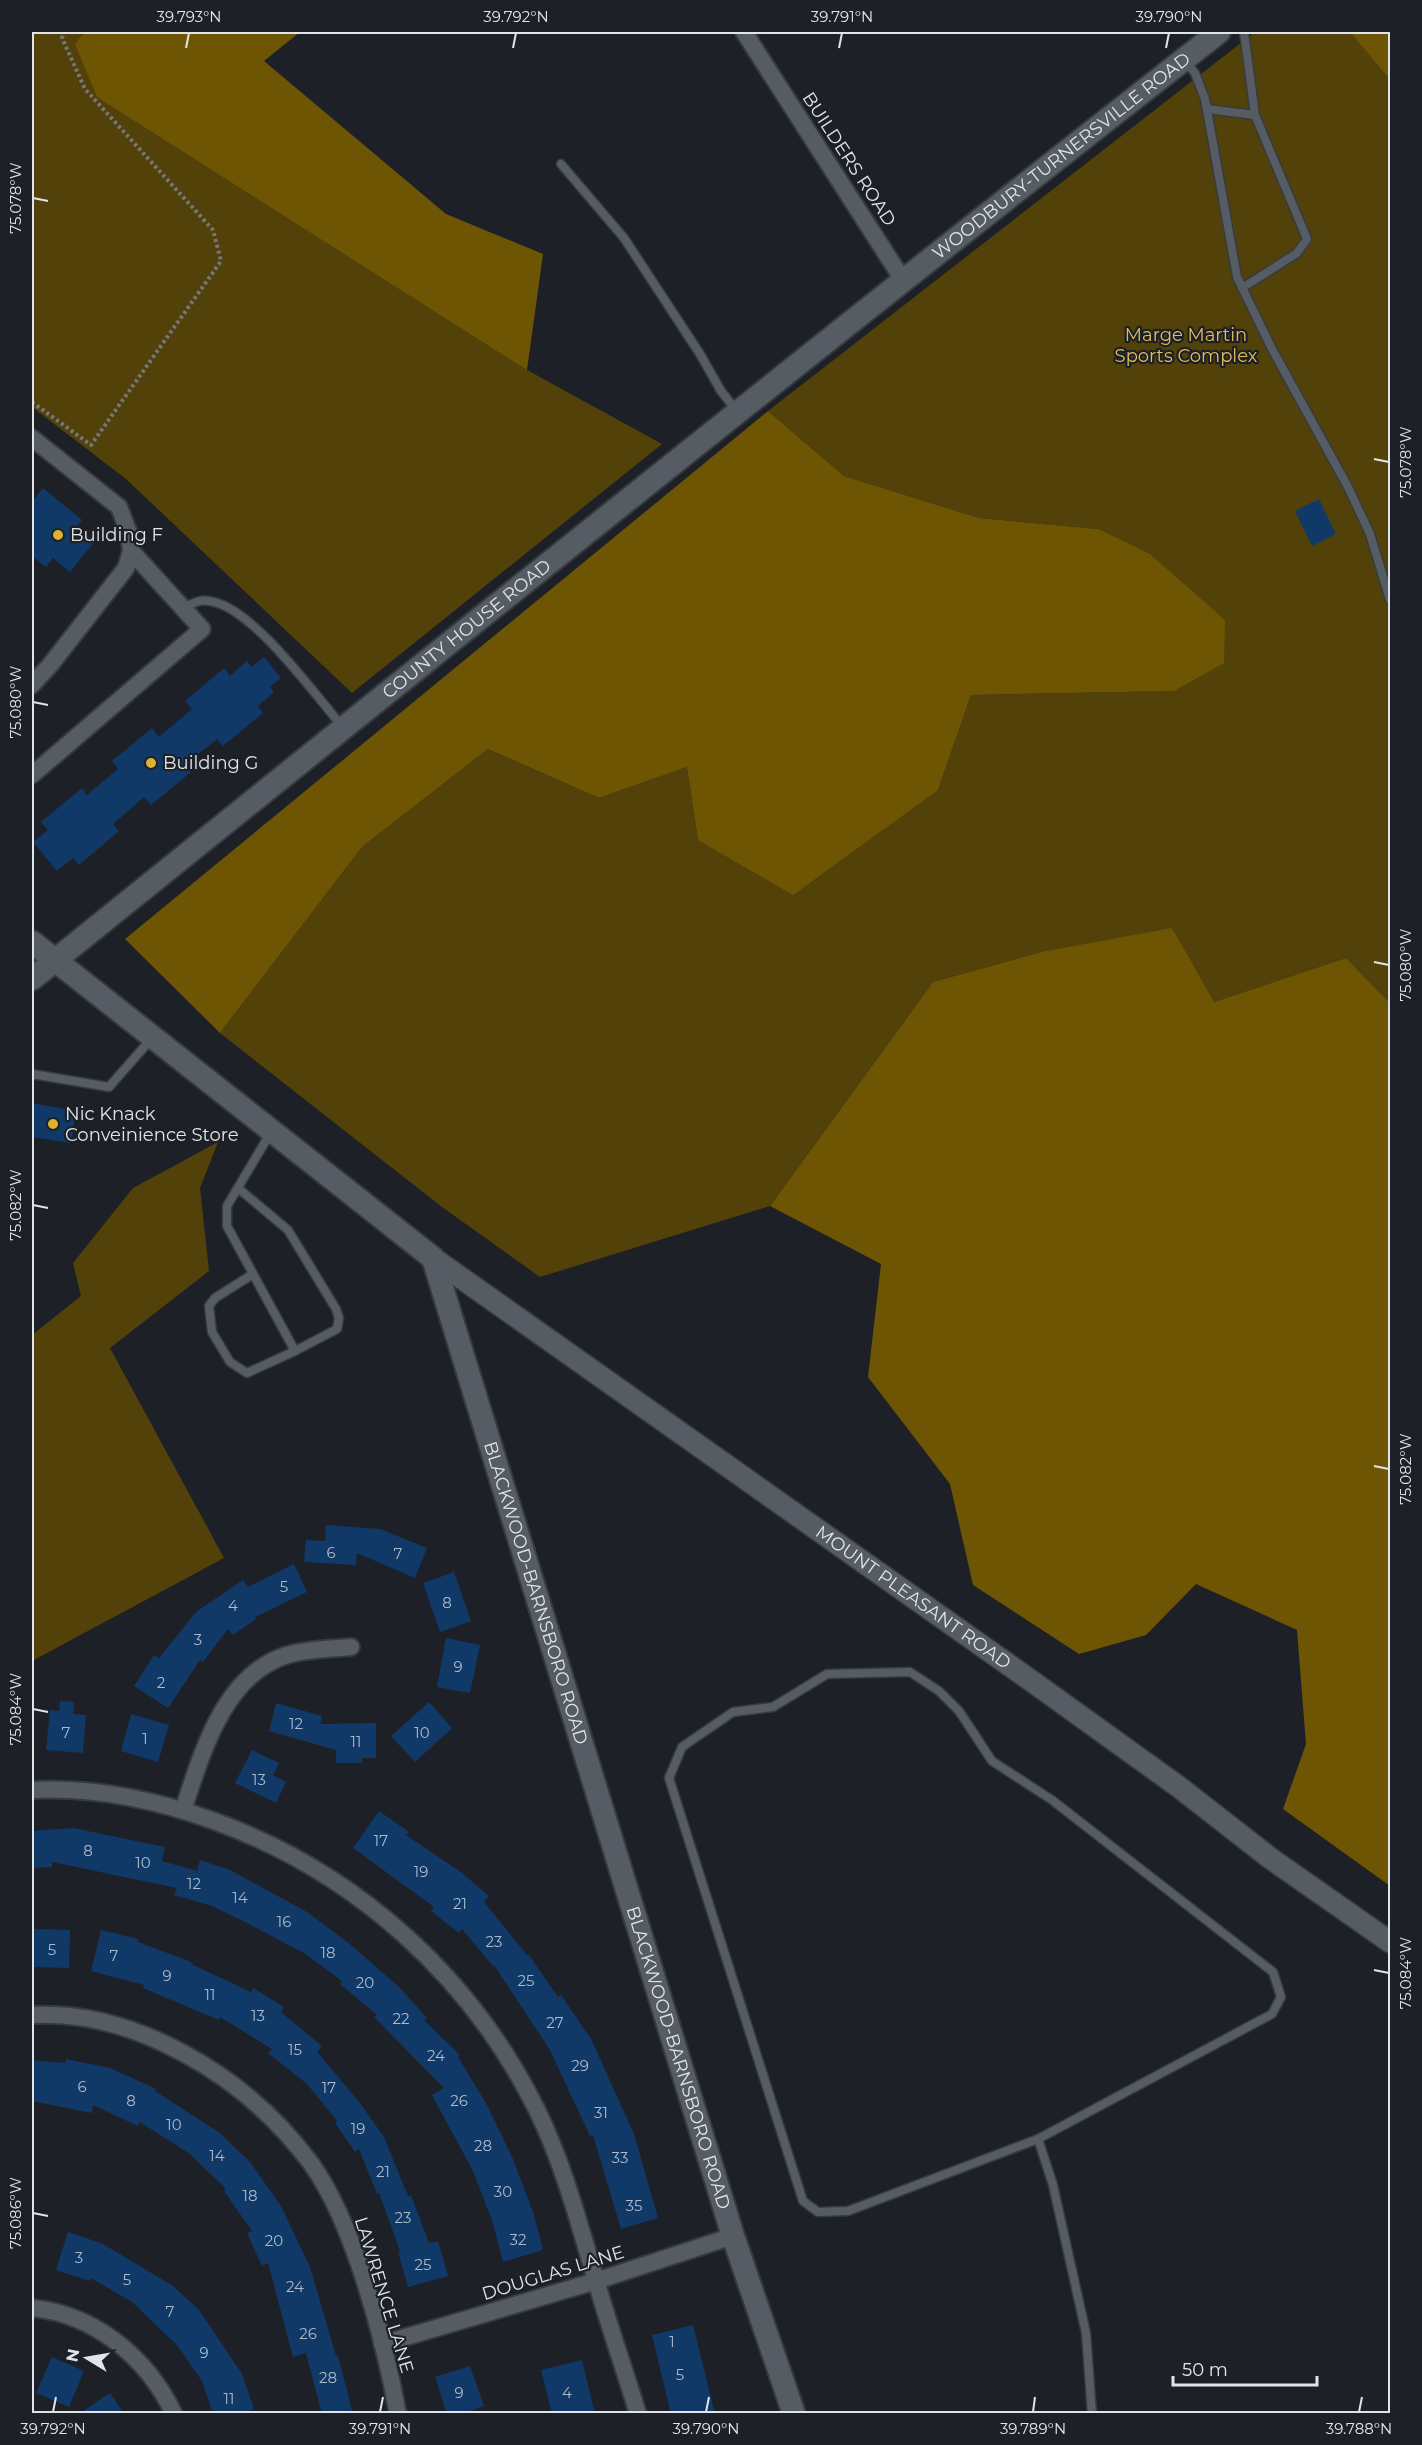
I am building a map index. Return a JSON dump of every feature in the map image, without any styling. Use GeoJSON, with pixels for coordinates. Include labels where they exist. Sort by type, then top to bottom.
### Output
{"type":"FeatureCollection","features":[{"type":"Feature","properties":{"kind":"main road","name":"WOODBURY-TURNERSVILLE ROAD"},"geometry":{"type":"LineString","coordinates":[[903,280],[1219,32]]}},
{"type":"Feature","properties":{"kind":"main road","name":"COUNTY HOUSE ROAD"},"geometry":{"type":"LineString","coordinates":[[32,979],[343,727],[903,280]]}},
{"type":"Feature","properties":{"kind":"main road"},"geometry":{"type":"LineString","coordinates":[[32,942],[433,1258]]}},
{"type":"Feature","properties":{"kind":"main road","name":"BLACKWOOD-BARNSBORO ROAD"},"geometry":{"type":"LineString","coordinates":[[433,1258],[734,2236],[794,2414]]}},
{"type":"Feature","properties":{"kind":"street","name":"BUILDERS ROAD"},"geometry":{"type":"LineString","coordinates":[[744,32],[903,280]]}},
{"type":"Feature","properties":{"kind":"street"},"geometry":{"type":"LineString","coordinates":[[32,438],[119,507],[129,532],[131,551],[126,568],[32,685]]}},
{"type":"Feature","properties":{"kind":"street"},"geometry":{"type":"LineString","coordinates":[[32,775],[202,629],[131,551]]}},
{"type":"Feature","properties":{"kind":"street","name":"MOUNT PLEASANT ROAD"},"geometry":{"type":"LineString","coordinates":[[433,1258],[1033,1682],[1179,1787],[1270,1858],[1390,1942]]}},
{"type":"Feature","properties":{"kind":"street"},"geometry":{"type":"LineString","coordinates":[[183,1810],[219,1716],[251,1677],[268,1663],[286,1656],[310,1650],[351,1647]]}},
{"type":"Feature","properties":{"kind":"street"},"geometry":{"type":"LineString","coordinates":[[32,1790],[54,1789],[108,1794],[183,1810],[270,1843],[331,1878],[405,1934],[453,1983],[486,2024],[537,2110],[565,2178],[638,2414]]}},
{"type":"Feature","properties":{"kind":"street","name":"LAWRENCE LANE"},"geometry":{"type":"LineString","coordinates":[[32,2015],[84,2016],[121,2025],[162,2041],[221,2075],[256,2104],[290,2138],[310,2162],[343,2223],[382,2344],[398,2414]]}},
{"type":"Feature","properties":{"kind":"street","name":"DOUGLAS LANE"},"geometry":{"type":"LineString","coordinates":[[382,2344],[596,2281],[734,2236]]}},
{"type":"Feature","properties":{"kind":"street"},"geometry":{"type":"LineString","coordinates":[[32,2308],[44,2309],[82,2322],[123,2346],[154,2378],[174,2414]]}},
{"type":"Feature","properties":{"kind":"lane"},"geometry":{"type":"LineString","coordinates":[[1242,288],[1297,253],[1307,239],[1255,115],[1244,32]]}},
{"type":"Feature","properties":{"kind":"lane"},"geometry":{"type":"LineString","coordinates":[[1183,59],[1195,73],[1207,109],[1230,245],[1242,288],[1272,349],[1348,487],[1370,534],[1390,600]]}},
{"type":"Feature","properties":{"kind":"lane"},"geometry":{"type":"LineString","coordinates":[[1207,109],[1255,115]]}},
{"type":"Feature","properties":{"kind":"lane"},"geometry":{"type":"LineString","coordinates":[[561,164],[624,238],[700,354],[721,391],[738,413]]}},
{"type":"Feature","properties":{"kind":"lane"},"geometry":{"type":"LineString","coordinates":[[183,608],[201,600],[212,601],[242,616],[263,635],[343,727]]}},
{"type":"Feature","properties":{"kind":"lane"},"geometry":{"type":"LineString","coordinates":[[32,1074],[108,1087],[152,1037]]}},
{"type":"Feature","properties":{"kind":"lane"},"geometry":{"type":"LineString","coordinates":[[272,1132],[227,1206],[227,1226],[295,1351]]}},
{"type":"Feature","properties":{"kind":"lane"},"geometry":{"type":"LineString","coordinates":[[238,1188],[288,1230],[336,1308],[339,1318],[337,1329],[247,1373],[230,1362],[212,1332],[209,1306],[215,1298],[253,1274]]}},
{"type":"Feature","properties":{"kind":"lane"},"geometry":{"type":"LineString","coordinates":[[910,1672],[939,1691],[959,1711],[992,1761],[1052,1800],[1273,1972],[1281,1997],[1272,2014],[1038,2139],[848,2211],[818,2212],[803,2201],[669,1778],[682,1747],[734,1712],[773,1707],[827,1674],[910,1672]]}},
{"type":"Feature","properties":{"kind":"lane"},"geometry":{"type":"LineString","coordinates":[[1038,2139],[1053,2185],[1086,2332],[1092,2414]]}},
{"type":"Feature","properties":{"kind":"path"},"geometry":{"type":"LineString","coordinates":[[32,402],[91,446],[221,261],[213,230],[85,89],[62,38],[65,32]]}},
{"type":"Feature","properties":{"kind":"green space"},"geometry":{"type":"Polygon","coordinates":[[[32,32],[84,32],[75,44],[527,370],[662,444],[352,693],[126,479],[32,407],[32,32]]]}},
{"type":"Feature","properties":{"kind":"green space","name":"Marge Martin Sports Complex"},"geometry":{"type":"Polygon","coordinates":[[[1255,32],[1350,32],[1390,80],[1390,1003],[1346,958],[1214,1002],[1041,952],[933,982],[770,1206],[540,1277],[442,1207],[220,1033],[362,847],[488,749],[599,798],[687,767],[698,840],[938,790],[971,695],[1174,691],[1098,529],[979,518],[844,476],[768,411],[1255,32]]]}},
{"type":"Feature","properties":{"kind":"green space"},"geometry":{"type":"Polygon","coordinates":[[[218,1142],[200,1188],[209,1271],[110,1348],[224,1558],[32,1661],[32,1335],[81,1296],[73,1263],[133,1188],[218,1142]]]}},
{"type":"Feature","properties":{"kind":"shaded area"},"geometry":{"type":"Polygon","coordinates":[[[84,32],[300,32],[264,61],[446,214],[543,254],[527,370],[97,97],[75,44],[84,32]]]}},
{"type":"Feature","properties":{"kind":"shaded area"},"geometry":{"type":"Polygon","coordinates":[[[1350,32],[1390,32],[1390,80],[1350,32]]]}},
{"type":"Feature","properties":{"kind":"shaded area"},"geometry":{"type":"Polygon","coordinates":[[[768,411],[844,476],[979,518],[1098,529],[1150,554],[1225,620],[1224,663],[1174,691],[971,695],[938,790],[793,895],[698,840],[687,767],[599,798],[488,749],[362,847],[220,1033],[125,939],[768,411]]]}},
{"type":"Feature","properties":{"kind":"shaded area"},"geometry":{"type":"Polygon","coordinates":[[[1172,928],[1214,1002],[1346,958],[1390,1003],[1390,1886],[1283,1809],[1306,1744],[1297,1630],[1196,1584],[1146,1635],[1079,1654],[973,1585],[950,1484],[868,1377],[881,1264],[770,1206],[933,982],[1041,952],[1172,928]]]}},
{"type":"Feature","properties":{"kind":"building","name":"Building F"},"geometry":{"type":"Polygon","coordinates":[[[43,488],[82,520],[76,528],[94,542],[70,572],[53,558],[46,567],[32,556],[32,502],[43,488]]]}},
{"type":"Feature","properties":{"kind":"building"},"geometry":{"type":"Polygon","coordinates":[[[1319,499],[1336,534],[1312,546],[1295,511],[1319,499]]]}},
{"type":"Feature","properties":{"kind":"building","name":"Building G"},"geometry":{"type":"Polygon","coordinates":[[[264,657],[281,678],[270,687],[274,692],[258,706],[263,713],[223,746],[217,739],[185,765],[191,772],[151,805],[144,797],[113,824],[119,831],[79,865],[73,858],[57,871],[33,842],[48,830],[41,822],[82,788],[87,795],[118,769],[112,761],[152,728],[159,737],[192,709],[185,701],[224,668],[230,676],[247,661],[252,667],[264,657]]]}},
{"type":"Feature","properties":{"kind":"building","name":"Nic Knack Conveinience Store"},"geometry":{"type":"Polygon","coordinates":[[[32,1103],[76,1111],[71,1143],[32,1137],[32,1103]]]}},
{"type":"Feature","properties":{"kind":"building"},"geometry":{"type":"Polygon","coordinates":[[[326,1525],[380,1529],[427,1548],[415,1578],[357,1553],[356,1565],[304,1562],[306,1540],[325,1541],[326,1525]]]}},
{"type":"Feature","properties":{"kind":"building"},"geometry":{"type":"Polygon","coordinates":[[[294,1564],[307,1592],[255,1617],[256,1619],[233,1635],[228,1629],[203,1662],[200,1660],[168,1708],[134,1686],[154,1655],[159,1658],[196,1612],[243,1580],[248,1587],[294,1564]]]}},
{"type":"Feature","properties":{"kind":"building"},"geometry":{"type":"Polygon","coordinates":[[[454,1572],[471,1621],[440,1632],[423,1583],[454,1572]]]}},
{"type":"Feature","properties":{"kind":"building"},"geometry":{"type":"Polygon","coordinates":[[[446,1638],[480,1645],[470,1693],[437,1687],[446,1638]]]}},
{"type":"Feature","properties":{"kind":"building"},"geometry":{"type":"Polygon","coordinates":[[[60,1701],[74,1702],[73,1714],[86,1715],[83,1753],[46,1750],[50,1710],[59,1711],[60,1701]]]}},
{"type":"Feature","properties":{"kind":"building"},"geometry":{"type":"Polygon","coordinates":[[[429,1702],[452,1728],[415,1762],[391,1736],[429,1702]]]}},
{"type":"Feature","properties":{"kind":"building"},"geometry":{"type":"Polygon","coordinates":[[[276,1703],[322,1716],[320,1724],[376,1723],[376,1758],[362,1758],[362,1763],[336,1763],[336,1750],[269,1731],[276,1703]]]}},
{"type":"Feature","properties":{"kind":"building"},"geometry":{"type":"Polygon","coordinates":[[[131,1714],[169,1725],[158,1762],[121,1751],[131,1714]]]}},
{"type":"Feature","properties":{"kind":"building"},"geometry":{"type":"Polygon","coordinates":[[[252,1750],[279,1763],[273,1775],[286,1782],[276,1803],[235,1783],[252,1750]]]}},
{"type":"Feature","properties":{"kind":"building"},"geometry":{"type":"Polygon","coordinates":[[[379,1811],[409,1832],[406,1835],[462,1873],[489,1896],[484,1902],[529,1955],[558,1997],[561,1995],[591,2039],[634,2134],[658,2218],[621,2229],[593,2135],[590,2136],[550,2050],[494,1965],[462,1929],[459,1933],[431,1911],[434,1907],[353,1848],[379,1811]]]}},
{"type":"Feature","properties":{"kind":"building"},"geometry":{"type":"Polygon","coordinates":[[[73,1828],[165,1847],[162,1861],[197,1871],[200,1860],[230,1870],[307,1912],[351,1945],[399,1987],[427,2018],[424,2020],[460,2055],[458,2057],[487,2105],[513,2159],[534,2215],[543,2250],[503,2262],[493,2223],[473,2171],[432,2095],[444,2088],[374,2017],[377,2015],[340,1984],[342,1981],[304,1953],[247,1923],[212,1906],[174,1895],[177,1888],[52,1862],[52,1867],[32,1868],[32,1831],[73,1828]]]}},
{"type":"Feature","properties":{"kind":"building"},"geometry":{"type":"Polygon","coordinates":[[[34,1929],[70,1930],[69,1968],[33,1967],[34,1929]]]}},
{"type":"Feature","properties":{"kind":"building"},"geometry":{"type":"Polygon","coordinates":[[[101,1930],[138,1939],[138,1942],[192,1962],[191,1964],[251,1992],[253,1988],[284,2007],[281,2012],[322,2046],[317,2052],[360,2103],[384,2137],[408,2196],[411,2195],[429,2243],[438,2241],[448,2276],[408,2287],[398,2252],[400,2251],[379,2193],[377,2194],[359,2149],[355,2152],[335,2123],[337,2121],[307,2084],[268,2053],[272,2049],[220,2017],[219,2020],[143,1988],[144,1985],[91,1971],[101,1930]]]}},
{"type":"Feature","properties":{"kind":"building"},"geometry":{"type":"Polygon","coordinates":[[[66,2059],[110,2068],[156,2089],[155,2091],[220,2133],[250,2162],[281,2206],[310,2267],[336,2356],[338,2356],[353,2414],[322,2414],[306,2353],[293,2357],[268,2263],[262,2266],[247,2233],[252,2231],[224,2191],[226,2189],[190,2154],[140,2122],[138,2126],[93,2105],[92,2113],[32,2101],[32,2060],[65,2063],[66,2059]]]}},
{"type":"Feature","properties":{"kind":"building"},"geometry":{"type":"Polygon","coordinates":[[[68,2232],[103,2244],[173,2286],[199,2310],[242,2374],[254,2409],[241,2414],[213,2414],[202,2381],[177,2345],[132,2302],[91,2278],[90,2281],[56,2270],[68,2232]]]}},
{"type":"Feature","properties":{"kind":"building"},"geometry":{"type":"Polygon","coordinates":[[[693,2325],[715,2414],[671,2414],[652,2335],[693,2325]]]}},
{"type":"Feature","properties":{"kind":"building"},"geometry":{"type":"Polygon","coordinates":[[[52,2357],[84,2371],[69,2407],[36,2393],[52,2357]]]}},
{"type":"Feature","properties":{"kind":"building"},"geometry":{"type":"Polygon","coordinates":[[[582,2360],[595,2414],[552,2414],[541,2370],[582,2360]]]}},
{"type":"Feature","properties":{"kind":"building"},"geometry":{"type":"Polygon","coordinates":[[[470,2366],[484,2406],[462,2414],[447,2414],[435,2377],[470,2366]]]}},
{"type":"Feature","properties":{"kind":"building"},"geometry":{"type":"Polygon","coordinates":[[[110,2393],[124,2414],[79,2414],[110,2393]]]}},
{"type":"Feature","properties":{"kind":"place","name":"Building F"},"geometry":{"type":"Point","coordinates":[58,535]}},
{"type":"Feature","properties":{"kind":"place","name":"Building G"},"geometry":{"type":"Point","coordinates":[151,763]}},
{"type":"Feature","properties":{"kind":"place","name":"Nic Knack Conveinience Store"},"geometry":{"type":"Point","coordinates":[53,1124]}}]}
